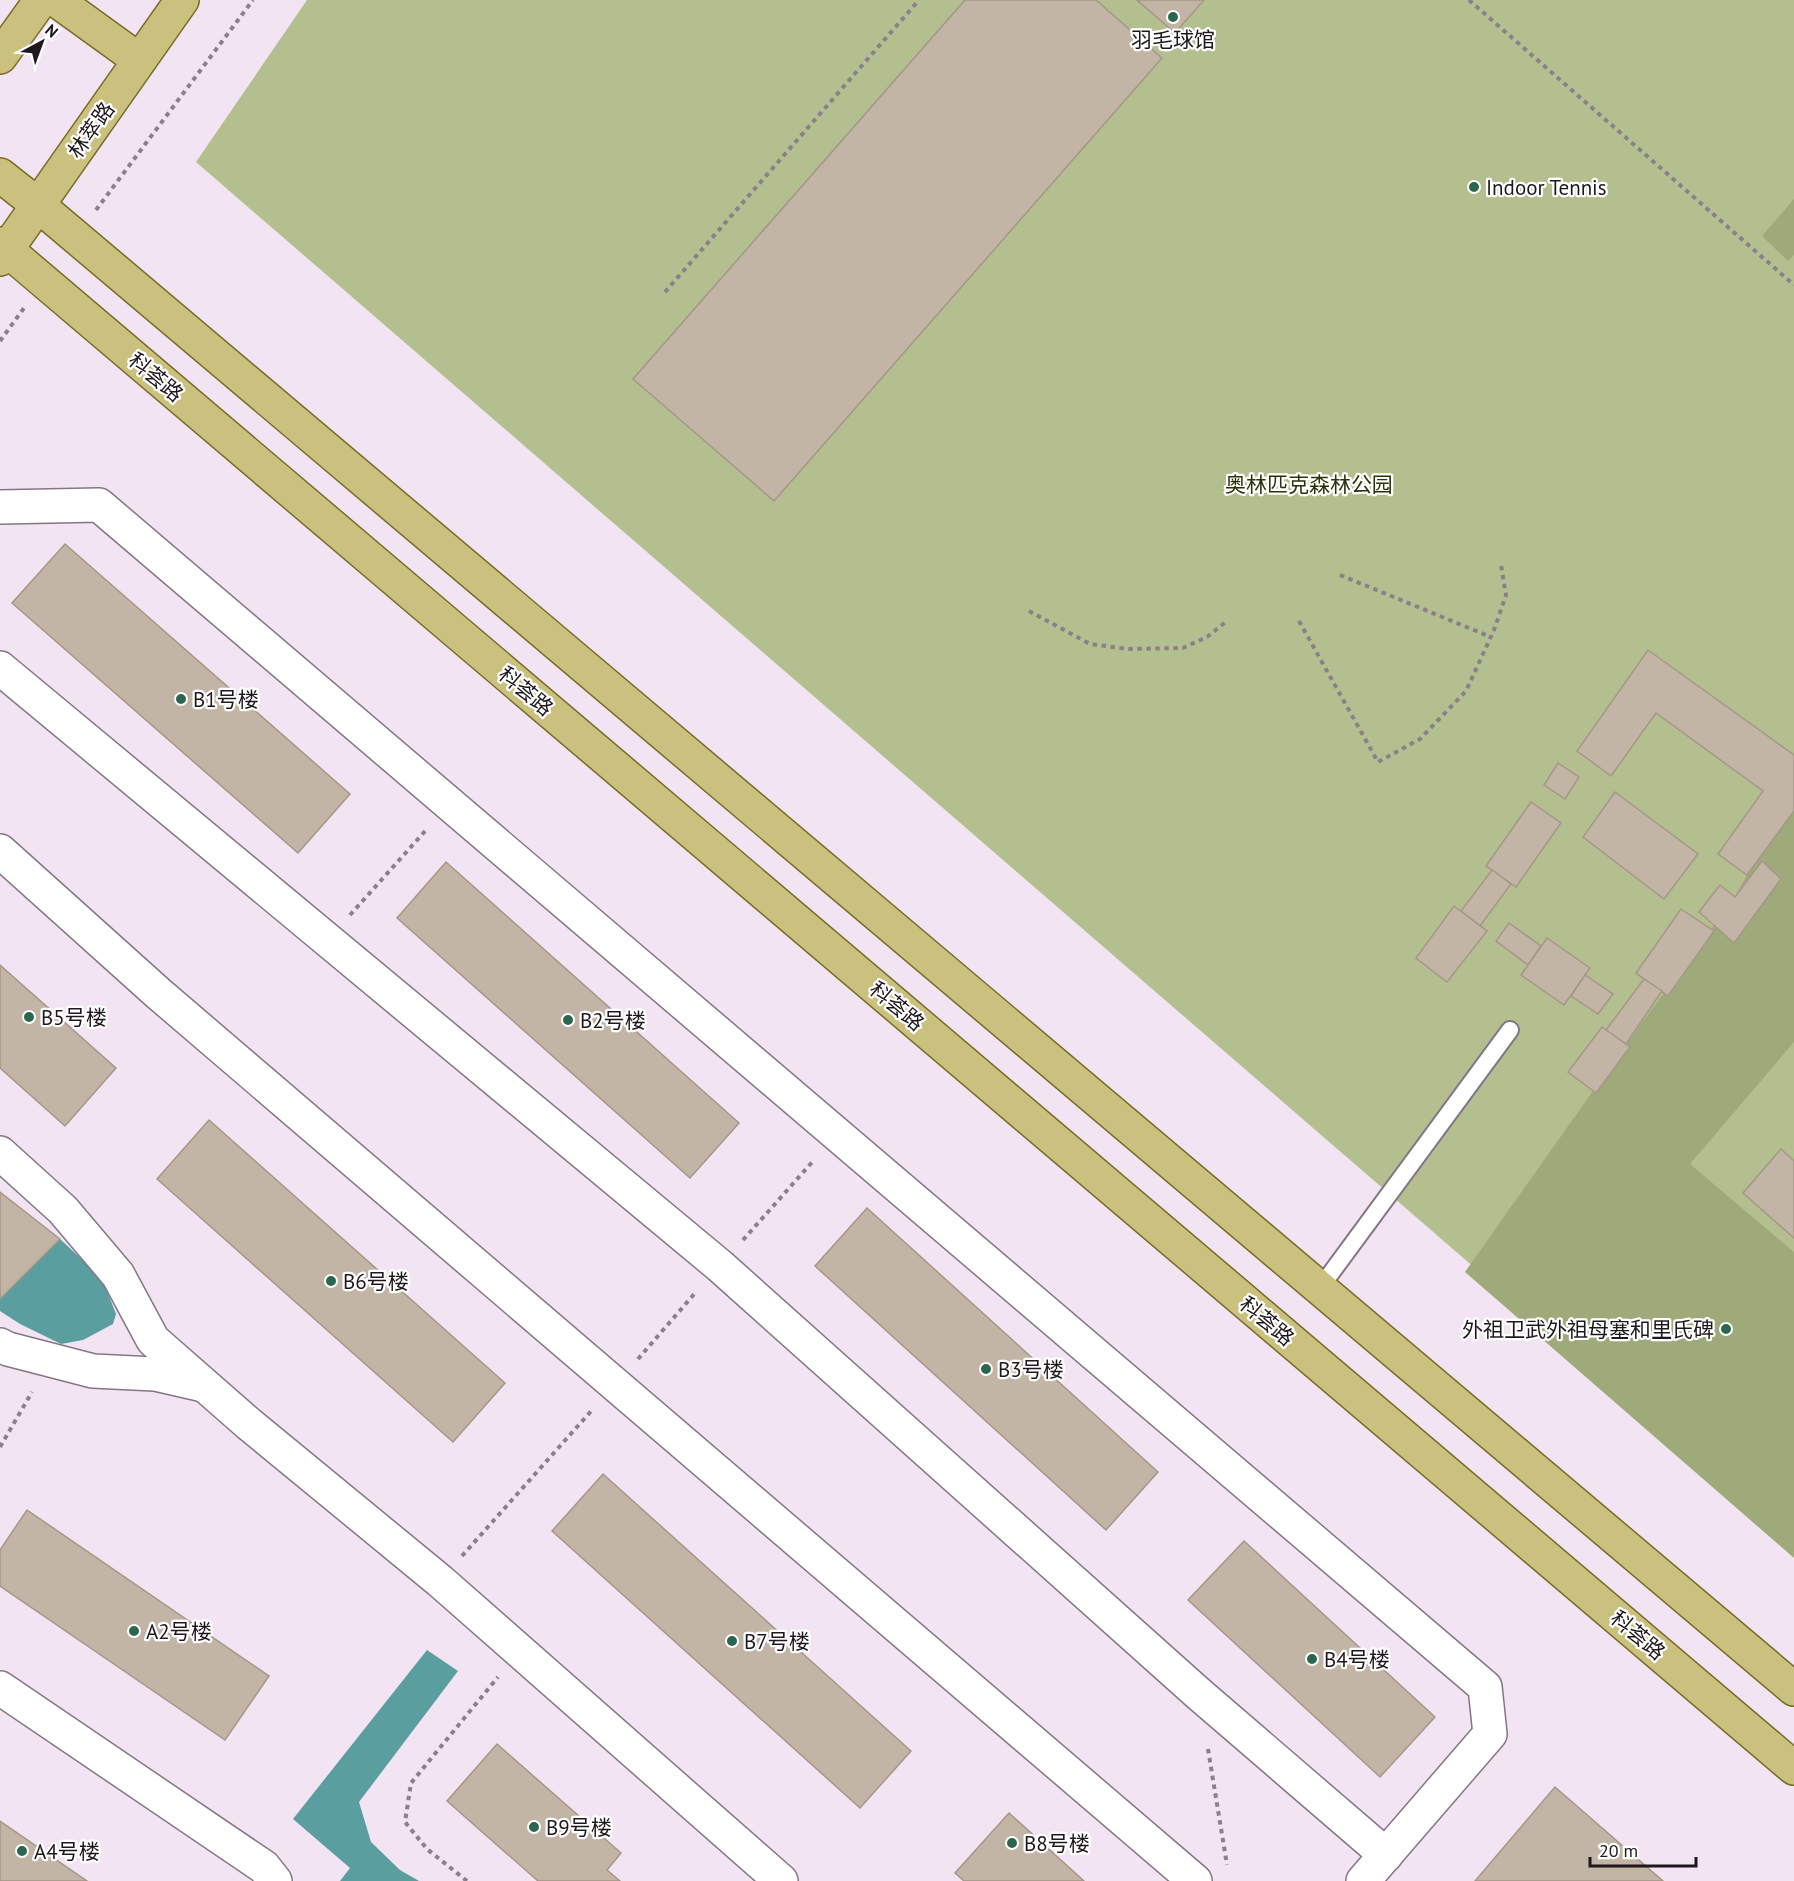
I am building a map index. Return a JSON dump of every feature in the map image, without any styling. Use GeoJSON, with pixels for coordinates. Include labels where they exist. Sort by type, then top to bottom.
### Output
{"type":"FeatureCollection","features":[{"type":"Feature","properties":{"kind":"main road"},"geometry":{"type":"LineString","coordinates":[[0,57],[41,0]]}},
{"type":"Feature","properties":{"kind":"main road"},"geometry":{"type":"LineString","coordinates":[[56,0],[139,60]]}},
{"type":"Feature","properties":{"kind":"main road","name":"林萃路"},"geometry":{"type":"LineString","coordinates":[[2,251],[39,205],[182,0]]}},
{"type":"Feature","properties":{"kind":"main road"},"geometry":{"type":"LineString","coordinates":[[0,175],[39,205],[1794,1689]]}},
{"type":"Feature","properties":{"kind":"main road","name":"科荟路"},"geometry":{"type":"LineString","coordinates":[[2,251],[44,282],[1794,1768]]}},
{"type":"Feature","properties":{"kind":"street"},"geometry":{"type":"LineString","coordinates":[[0,507],[99,505],[1485,1687],[1490,1734],[1363,1881]]}},
{"type":"Feature","properties":{"kind":"street"},"geometry":{"type":"LineString","coordinates":[[0,668],[720,1266],[1198,1694],[1386,1855]]}},
{"type":"Feature","properties":{"kind":"street"},"geometry":{"type":"LineString","coordinates":[[0,850],[158,993],[1196,1881]]}},
{"type":"Feature","properties":{"kind":"street"},"geometry":{"type":"LineString","coordinates":[[0,1153],[63,1210],[118,1275],[153,1340],[258,1432],[440,1581],[781,1881]]}},
{"type":"Feature","properties":{"kind":"street"},"geometry":{"type":"LineString","coordinates":[[0,1345],[93,1371],[155,1374],[204,1385]]}},
{"type":"Feature","properties":{"kind":"street"},"geometry":{"type":"LineString","coordinates":[[0,1688],[264,1867],[275,1881]]}},
{"type":"Feature","properties":{"kind":"lane"},"geometry":{"type":"LineString","coordinates":[[1320,1288],[1510,1030]]}},
{"type":"Feature","properties":{"kind":"path"},"geometry":{"type":"LineString","coordinates":[[76,237],[253,0]]}},
{"type":"Feature","properties":{"kind":"path"},"geometry":{"type":"LineString","coordinates":[[665,292],[919,0]]}},
{"type":"Feature","properties":{"kind":"path"},"geometry":{"type":"LineString","coordinates":[[1469,0],[1793,282]]}},
{"type":"Feature","properties":{"kind":"path"},"geometry":{"type":"LineString","coordinates":[[0,341],[44,282]]}},
{"type":"Feature","properties":{"kind":"path"},"geometry":{"type":"LineString","coordinates":[[1299,621],[1378,762],[1420,739],[1466,691],[1491,636],[1506,595],[1501,565]]}},
{"type":"Feature","properties":{"kind":"path"},"geometry":{"type":"LineString","coordinates":[[1340,575],[1491,636]]}},
{"type":"Feature","properties":{"kind":"path"},"geometry":{"type":"LineString","coordinates":[[1029,611],[1090,644],[1139,650],[1183,648],[1208,637],[1227,621]]}},
{"type":"Feature","properties":{"kind":"path"},"geometry":{"type":"LineString","coordinates":[[327,940],[450,804]]}},
{"type":"Feature","properties":{"kind":"path"},"geometry":{"type":"LineString","coordinates":[[0,1447],[50,1360]]}},
{"type":"Feature","properties":{"kind":"path"},"geometry":{"type":"LineString","coordinates":[[467,1881],[427,1849],[405,1822],[411,1783],[520,1651]]}},
{"type":"Feature","properties":{"kind":"path"},"geometry":{"type":"LineString","coordinates":[[1198,1694],[1228,1869]]}},
{"type":"Feature","properties":{"kind":"green space","name":"奥林匹克森林公园"},"geometry":{"type":"Polygon","coordinates":[[[307,0],[1794,0],[1794,1544],[196,162],[307,0]]]}},
{"type":"Feature","properties":{"kind":"shaded area"},"geometry":{"type":"Polygon","coordinates":[[[1794,199],[1794,255],[1788,261],[1762,236],[1794,199]]]}},
{"type":"Feature","properties":{"kind":"shaded area"},"geometry":{"type":"Polygon","coordinates":[[[1794,811],[1794,1042],[1690,1164],[1794,1252],[1794,1558],[1465,1272],[1626,1044],[1735,897],[1747,875],[1794,811]]]}},
{"type":"Feature","properties":{"kind":"shaded area"},"geometry":{"type":"Polygon","coordinates":[[[60,1239],[102,1278],[116,1314],[113,1324],[83,1340],[61,1344],[20,1324],[0,1311],[0,1299],[60,1239]]]}},
{"type":"Feature","properties":{"kind":"shaded area"},"geometry":{"type":"Polygon","coordinates":[[[427,1650],[458,1671],[359,1802],[371,1842],[400,1870],[419,1881],[340,1881],[350,1868],[293,1819],[427,1650]]]}},
{"type":"Feature","properties":{"kind":"building"},"geometry":{"type":"Polygon","coordinates":[[[965,0],[1096,0],[1162,58],[774,501],[633,379],[965,0]]]}},
{"type":"Feature","properties":{"kind":"building","name":"羽毛球馆"},"geometry":{"type":"Polygon","coordinates":[[[1137,0],[1204,0],[1175,33],[1137,0]]]}},
{"type":"Feature","properties":{"kind":"building","name":"B1号楼"},"geometry":{"type":"Polygon","coordinates":[[[65,544],[350,794],[298,853],[12,603],[65,544]]]}},
{"type":"Feature","properties":{"kind":"building"},"geometry":{"type":"Polygon","coordinates":[[[1648,650],[1794,755],[1794,811],[1747,875],[1718,854],[1763,791],[1656,713],[1611,776],[1577,751],[1648,650]]]}},
{"type":"Feature","properties":{"kind":"building"},"geometry":{"type":"Polygon","coordinates":[[[1558,763],[1579,777],[1565,799],[1544,785],[1558,763]]]}},
{"type":"Feature","properties":{"kind":"building"},"geometry":{"type":"Polygon","coordinates":[[[1615,792],[1698,854],[1664,899],[1583,837],[1615,792]]]}},
{"type":"Feature","properties":{"kind":"building"},"geometry":{"type":"Polygon","coordinates":[[[1531,802],[1561,823],[1516,887],[1486,866],[1531,802]]]}},
{"type":"Feature","properties":{"kind":"building"},"geometry":{"type":"Polygon","coordinates":[[[1762,861],[1781,879],[1734,943],[1699,912],[1720,885],[1735,897],[1762,861]]]}},
{"type":"Feature","properties":{"kind":"building","name":"B2号楼"},"geometry":{"type":"Polygon","coordinates":[[[446,862],[739,1123],[690,1178],[397,918],[446,862]]]}},
{"type":"Feature","properties":{"kind":"building"},"geometry":{"type":"Polygon","coordinates":[[[1492,870],[1511,884],[1480,926],[1461,911],[1492,870]]]}},
{"type":"Feature","properties":{"kind":"building"},"geometry":{"type":"Polygon","coordinates":[[[1454,906],[1487,931],[1447,982],[1416,958],[1454,906]]]}},
{"type":"Feature","properties":{"kind":"building"},"geometry":{"type":"Polygon","coordinates":[[[1681,909],[1714,931],[1668,996],[1636,973],[1681,909]]]}},
{"type":"Feature","properties":{"kind":"building"},"geometry":{"type":"Polygon","coordinates":[[[1509,923],[1541,946],[1528,965],[1496,941],[1509,923]]]}},
{"type":"Feature","properties":{"kind":"building"},"geometry":{"type":"Polygon","coordinates":[[[1547,938],[1590,968],[1564,1005],[1521,975],[1547,938]]]}},
{"type":"Feature","properties":{"kind":"building","name":"B5号楼"},"geometry":{"type":"Polygon","coordinates":[[[0,965],[116,1068],[65,1126],[0,1068],[0,965]]]}},
{"type":"Feature","properties":{"kind":"building"},"geometry":{"type":"Polygon","coordinates":[[[1585,975],[1613,994],[1598,1014],[1571,996],[1585,975]]]}},
{"type":"Feature","properties":{"kind":"building"},"geometry":{"type":"Polygon","coordinates":[[[1644,979],[1662,991],[1626,1044],[1606,1030],[1644,979]]]}},
{"type":"Feature","properties":{"kind":"building"},"geometry":{"type":"Polygon","coordinates":[[[1602,1027],[1630,1047],[1596,1093],[1568,1072],[1602,1027]]]}},
{"type":"Feature","properties":{"kind":"building","name":"B6号楼"},"geometry":{"type":"Polygon","coordinates":[[[209,1120],[505,1383],[453,1442],[157,1179],[209,1120]]]}},
{"type":"Feature","properties":{"kind":"building"},"geometry":{"type":"Polygon","coordinates":[[[1781,1149],[1794,1161],[1794,1238],[1743,1193],[1781,1149]]]}},
{"type":"Feature","properties":{"kind":"building"},"geometry":{"type":"Polygon","coordinates":[[[0,1192],[60,1239],[0,1299],[0,1192]]]}},
{"type":"Feature","properties":{"kind":"building","name":"B3号楼"},"geometry":{"type":"Polygon","coordinates":[[[867,1208],[1158,1472],[1106,1530],[815,1266],[867,1208]]]}},
{"type":"Feature","properties":{"kind":"building","name":"B7号楼"},"geometry":{"type":"Polygon","coordinates":[[[603,1474],[911,1751],[860,1808],[552,1531],[603,1474]]]}},
{"type":"Feature","properties":{"kind":"building","name":"A2号楼"},"geometry":{"type":"Polygon","coordinates":[[[27,1510],[269,1676],[225,1740],[0,1586],[0,1550],[27,1510]]]}},
{"type":"Feature","properties":{"kind":"building","name":"B4号楼"},"geometry":{"type":"Polygon","coordinates":[[[1244,1541],[1435,1717],[1380,1777],[1188,1600],[1244,1541]]]}},
{"type":"Feature","properties":{"kind":"building","name":"B9号楼"},"geometry":{"type":"Polygon","coordinates":[[[497,1744],[621,1853],[607,1870],[620,1881],[538,1881],[447,1801],[497,1744]]]}},
{"type":"Feature","properties":{"kind":"building"},"geometry":{"type":"Polygon","coordinates":[[[1555,1787],[1663,1881],[1475,1881],[1555,1787]]]}},
{"type":"Feature","properties":{"kind":"building","name":"B8号楼"},"geometry":{"type":"Polygon","coordinates":[[[1009,1813],[1084,1881],[964,1881],[955,1873],[1009,1813]]]}},
{"type":"Feature","properties":{"kind":"building","name":"A4号楼"},"geometry":{"type":"Polygon","coordinates":[[[0,1821],[87,1881],[0,1881],[0,1821]]]}},
{"type":"Feature","properties":{"kind":"place","name":"羽毛球馆"},"geometry":{"type":"Point","coordinates":[1173,17]}},
{"type":"Feature","properties":{"kind":"place","name":"Indoor Tennis"},"geometry":{"type":"Point","coordinates":[1474,187]}},
{"type":"Feature","properties":{"kind":"place","name":"B1号楼"},"geometry":{"type":"Point","coordinates":[181,699]}},
{"type":"Feature","properties":{"kind":"place","name":"B5号楼"},"geometry":{"type":"Point","coordinates":[29,1017]}},
{"type":"Feature","properties":{"kind":"place","name":"B2号楼"},"geometry":{"type":"Point","coordinates":[568,1020]}},
{"type":"Feature","properties":{"kind":"place","name":"B6号楼"},"geometry":{"type":"Point","coordinates":[331,1281]}},
{"type":"Feature","properties":{"kind":"place","name":"外祖卫武外祖母塞和里氏碑"},"geometry":{"type":"Point","coordinates":[1726,1329]}},
{"type":"Feature","properties":{"kind":"place","name":"B3号楼"},"geometry":{"type":"Point","coordinates":[986,1369]}},
{"type":"Feature","properties":{"kind":"place","name":"A2号楼"},"geometry":{"type":"Point","coordinates":[134,1631]}},
{"type":"Feature","properties":{"kind":"place","name":"B7号楼"},"geometry":{"type":"Point","coordinates":[732,1641]}},
{"type":"Feature","properties":{"kind":"place","name":"B4号楼"},"geometry":{"type":"Point","coordinates":[1312,1659]}},
{"type":"Feature","properties":{"kind":"place","name":"B9号楼"},"geometry":{"type":"Point","coordinates":[534,1827]}},
{"type":"Feature","properties":{"kind":"place","name":"B8号楼"},"geometry":{"type":"Point","coordinates":[1012,1843]}},
{"type":"Feature","properties":{"kind":"place","name":"A4号楼"},"geometry":{"type":"Point","coordinates":[22,1851]}}]}
